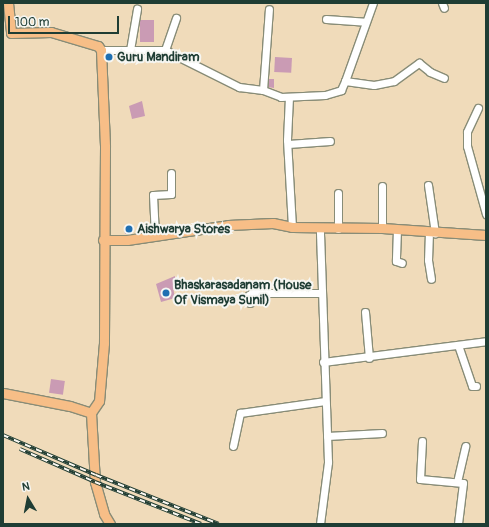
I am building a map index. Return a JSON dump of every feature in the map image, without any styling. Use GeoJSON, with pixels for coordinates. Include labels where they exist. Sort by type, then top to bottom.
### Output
{"type":"FeatureCollection","features":[{"type":"Feature","properties":{"kind":"main road"},"geometry":{"type":"LineString","coordinates":[[8,3],[7,33],[51,32],[98,46],[101,50],[105,147],[103,240],[104,344],[99,401],[91,413],[95,482],[104,514],[110,524]]}},
{"type":"Feature","properties":{"kind":"main road"},"geometry":{"type":"LineString","coordinates":[[103,240],[155,236],[228,225],[273,223],[292,227],[338,229],[382,228],[486,235]]}},
{"type":"Feature","properties":{"kind":"main road"},"geometry":{"type":"LineString","coordinates":[[3,393],[70,406],[91,413]]}},
{"type":"Feature","properties":{"kind":"street"},"geometry":{"type":"LineString","coordinates":[[101,50],[165,50],[239,87],[263,90],[281,97],[325,95],[341,90],[373,3]]}},
{"type":"Feature","properties":{"kind":"street"},"geometry":{"type":"LineString","coordinates":[[130,50],[137,9]]}},
{"type":"Feature","properties":{"kind":"street"},"geometry":{"type":"LineString","coordinates":[[263,90],[269,9]]}},
{"type":"Feature","properties":{"kind":"street"},"geometry":{"type":"LineString","coordinates":[[165,50],[176,18]]}},
{"type":"Feature","properties":{"kind":"street"},"geometry":{"type":"LineString","coordinates":[[326,19],[365,22]]}},
{"type":"Feature","properties":{"kind":"street"},"geometry":{"type":"LineString","coordinates":[[345,81],[374,85],[394,81],[419,63],[430,72],[444,78]]}},
{"type":"Feature","properties":{"kind":"street"},"geometry":{"type":"LineString","coordinates":[[290,97],[288,144],[292,227]]}},
{"type":"Feature","properties":{"kind":"street"},"geometry":{"type":"LineString","coordinates":[[478,108],[467,132],[467,146],[486,214]]}},
{"type":"Feature","properties":{"kind":"street"},"geometry":{"type":"LineString","coordinates":[[288,144],[330,141]]}},
{"type":"Feature","properties":{"kind":"street"},"geometry":{"type":"LineString","coordinates":[[155,236],[153,195],[171,194],[170,173]]}},
{"type":"Feature","properties":{"kind":"street"},"geometry":{"type":"LineString","coordinates":[[428,185],[432,232],[431,279]]}},
{"type":"Feature","properties":{"kind":"street"},"geometry":{"type":"LineString","coordinates":[[382,186],[382,228]]}},
{"type":"Feature","properties":{"kind":"street"},"geometry":{"type":"LineString","coordinates":[[338,193],[338,229]]}},
{"type":"Feature","properties":{"kind":"street"},"geometry":{"type":"LineString","coordinates":[[320,228],[323,362],[328,462],[320,524]]}},
{"type":"Feature","properties":{"kind":"street"},"geometry":{"type":"LineString","coordinates":[[397,229],[396,261],[402,263]]}},
{"type":"Feature","properties":{"kind":"street"},"geometry":{"type":"LineString","coordinates":[[250,304],[249,295],[252,293],[321,293]]}},
{"type":"Feature","properties":{"kind":"street"},"geometry":{"type":"LineString","coordinates":[[365,312],[369,358]]}},
{"type":"Feature","properties":{"kind":"street"},"geometry":{"type":"LineString","coordinates":[[323,362],[369,358],[486,341]]}},
{"type":"Feature","properties":{"kind":"street"},"geometry":{"type":"LineString","coordinates":[[458,345],[472,386],[476,386]]}},
{"type":"Feature","properties":{"kind":"street"},"geometry":{"type":"LineString","coordinates":[[233,446],[240,413],[325,401]]}},
{"type":"Feature","properties":{"kind":"street"},"geometry":{"type":"LineString","coordinates":[[327,436],[382,432]]}},
{"type":"Feature","properties":{"kind":"street"},"geometry":{"type":"LineString","coordinates":[[422,441],[420,479],[457,482],[462,484],[458,524]]}},
{"type":"Feature","properties":{"kind":"street"},"geometry":{"type":"LineString","coordinates":[[457,482],[466,446]]}},
{"type":"Feature","properties":{"kind":"building"},"geometry":{"type":"Polygon","coordinates":[[[140,20],[154,20],[154,42],[140,42],[140,20]]]}},
{"type":"Feature","properties":{"kind":"building"},"geometry":{"type":"Polygon","coordinates":[[[275,57],[292,58],[291,73],[274,72],[275,57]]]}},
{"type":"Feature","properties":{"kind":"building"},"geometry":{"type":"Polygon","coordinates":[[[269,79],[274,79],[274,88],[268,87],[269,79]]]}},
{"type":"Feature","properties":{"kind":"building"},"geometry":{"type":"Polygon","coordinates":[[[142,101],[145,116],[132,119],[129,106],[142,101]]]}},
{"type":"Feature","properties":{"kind":"building","name":"Aishwarya Stores"},"geometry":{"type":"Polygon","coordinates":[[[132,225],[133,233],[125,234],[124,226],[132,225]]]}},
{"type":"Feature","properties":{"kind":"building","name":"Bhaskarasadanam (House Of Vismaya Sunil)"},"geometry":{"type":"Polygon","coordinates":[[[175,276],[177,286],[173,287],[175,298],[161,302],[156,284],[175,276]]]}},
{"type":"Feature","properties":{"kind":"building"},"geometry":{"type":"Polygon","coordinates":[[[51,379],[65,381],[63,395],[49,393],[51,379]]]}},
{"type":"Feature","properties":{"kind":"railway"},"geometry":{"type":"LineString","coordinates":[[3,435],[96,475],[219,524]]}},
{"type":"Feature","properties":{"kind":"railway"},"geometry":{"type":"LineString","coordinates":[[20,449],[95,482],[201,524]]}},
{"type":"Feature","properties":{"kind":"place","name":"Guru Mandiram"},"geometry":{"type":"Point","coordinates":[109,57]}},
{"type":"Feature","properties":{"kind":"place","name":"Aishwarya Stores"},"geometry":{"type":"Point","coordinates":[129,229]}},
{"type":"Feature","properties":{"kind":"place","name":"Bhaskarasadanam (House Of Vismaya Sunil)"},"geometry":{"type":"Point","coordinates":[166,293]}}]}
